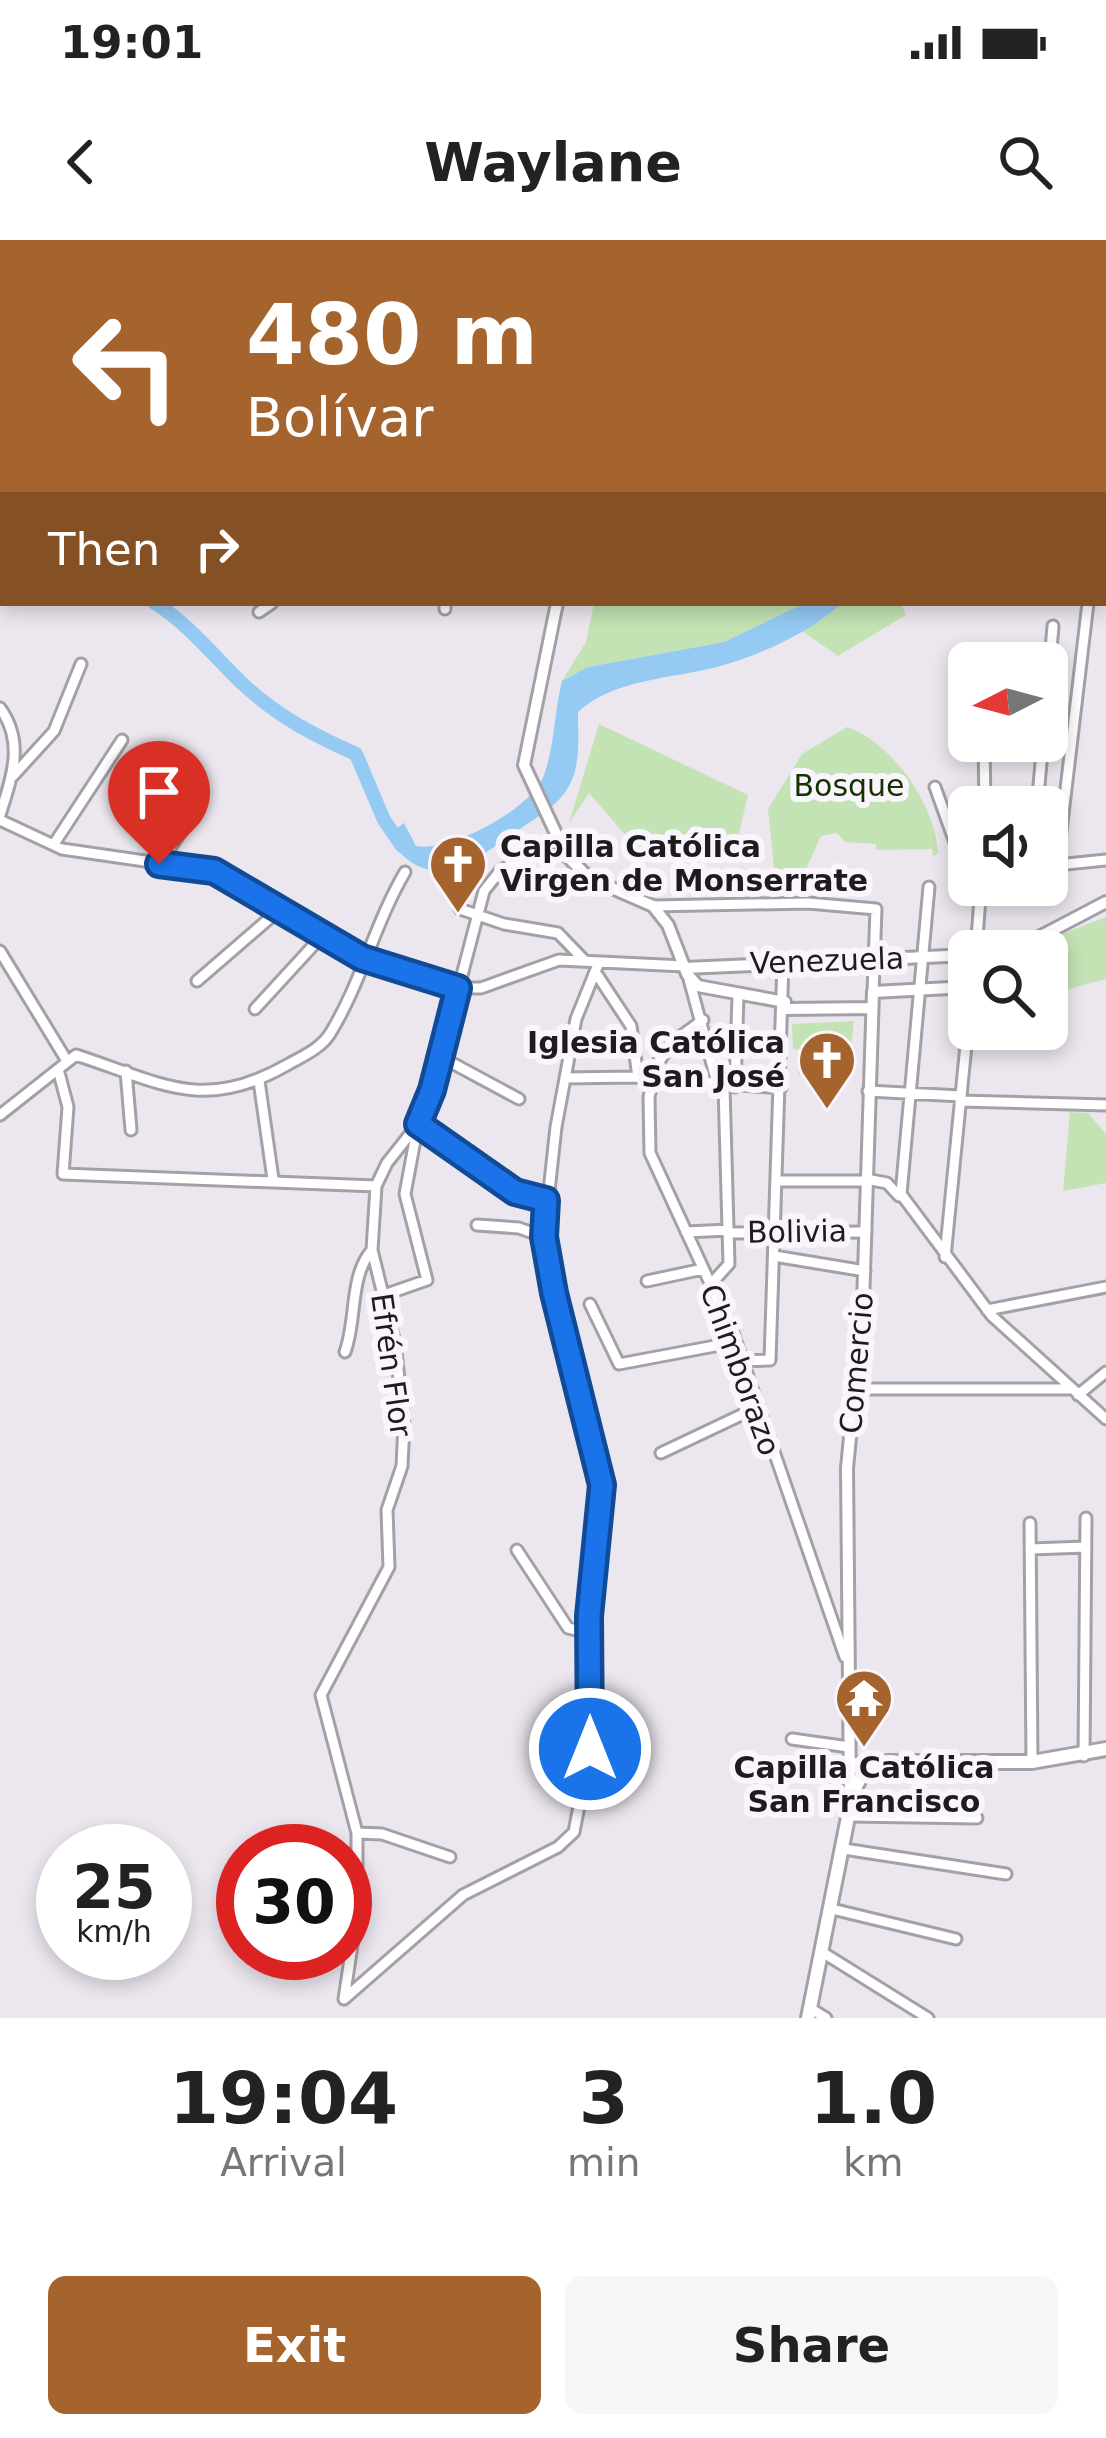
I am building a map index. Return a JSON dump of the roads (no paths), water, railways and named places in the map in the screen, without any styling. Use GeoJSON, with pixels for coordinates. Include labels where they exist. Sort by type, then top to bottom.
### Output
{"type":"FeatureCollection","features":[{"type":"Feature","properties":{"kind":"main road"},"geometry":{"type":"LineString","coordinates":[[809,2013],[858,1780],[872,1767],[888,1762],[1032,1762],[1106,1749]]}},
{"type":"Feature","properties":{"kind":"street"},"geometry":{"type":"LineString","coordinates":[[259,612],[268,606]]}},
{"type":"Feature","properties":{"kind":"street"},"geometry":{"type":"LineString","coordinates":[[556,606],[524,755],[529,781],[555,836],[581,873],[653,906],[668,925],[726,1087]]}},
{"type":"Feature","properties":{"kind":"street"},"geometry":{"type":"LineString","coordinates":[[1063,786],[1088,606]]}},
{"type":"Feature","properties":{"kind":"street"},"geometry":{"type":"LineString","coordinates":[[1052,642],[1053,626]]}},
{"type":"Feature","properties":{"kind":"street"},"geometry":{"type":"LineString","coordinates":[[13,776],[54,731],[81,664]]}},
{"type":"Feature","properties":{"kind":"street"},"geometry":{"type":"LineString","coordinates":[[0,708],[16,736],[13,776],[0,817],[54,844],[107,858],[214,871],[362,958],[458,988]]}},
{"type":"Feature","properties":{"kind":"street"},"geometry":{"type":"LineString","coordinates":[[54,844],[122,740]]}},
{"type":"Feature","properties":{"kind":"street"},"geometry":{"type":"LineString","coordinates":[[934,787],[948,824]]}},
{"type":"Feature","properties":{"kind":"street"},"geometry":{"type":"LineString","coordinates":[[159,864],[183,829],[180,816],[199,796]]}},
{"type":"Feature","properties":{"kind":"street","name":"Efrén Flor"},"geometry":{"type":"LineString","coordinates":[[355,1824],[321,1695],[389,1567],[387,1510],[403,1466],[404,1424],[384,1295],[372,1250],[376,1186],[387,1163],[418,1124],[441,1057],[477,915],[494,877],[555,836]]}},
{"type":"Feature","properties":{"kind":"street"},"geometry":{"type":"LineString","coordinates":[[1068,864],[1106,860]]}},
{"type":"Feature","properties":{"kind":"street"},"geometry":{"type":"LineString","coordinates":[[0,1114],[76,1055],[215,1094],[259,1081],[328,1038],[405,872]]}},
{"type":"Feature","properties":{"kind":"street"},"geometry":{"type":"LineString","coordinates":[[907,1205],[901,1180],[928,887]]}},
{"type":"Feature","properties":{"kind":"street"},"geometry":{"type":"LineString","coordinates":[[1057,930],[1106,902]]}},
{"type":"Feature","properties":{"kind":"street","name":"Comercio"},"geometry":{"type":"LineString","coordinates":[[653,906],[808,903],[875,909],[865,1271],[847,1468],[850,1816]]}},
{"type":"Feature","properties":{"kind":"street"},"geometry":{"type":"LineString","coordinates":[[460,909],[558,933],[584,960]]}},
{"type":"Feature","properties":{"kind":"street"},"geometry":{"type":"LineString","coordinates":[[197,981],[278,911]]}},
{"type":"Feature","properties":{"kind":"street"},"geometry":{"type":"LineString","coordinates":[[255,1009],[322,936]]}},
{"type":"Feature","properties":{"kind":"street"},"geometry":{"type":"LineString","coordinates":[[0,951],[62,1065],[68,1107],[63,1174],[376,1186]]}},
{"type":"Feature","properties":{"kind":"street","name":"Venezuela"},"geometry":{"type":"LineString","coordinates":[[458,988],[481,988],[549,961],[584,960],[598,972],[948,955]]}},
{"type":"Feature","properties":{"kind":"street"},"geometry":{"type":"LineString","coordinates":[[742,1361],[770,1360],[783,962]]}},
{"type":"Feature","properties":{"kind":"street"},"geometry":{"type":"LineString","coordinates":[[686,969],[704,988],[785,1006],[872,1008]]}},
{"type":"Feature","properties":{"kind":"street"},"geometry":{"type":"LineString","coordinates":[[517,1550],[568,1628],[589,1633],[602,1485],[544,1237],[576,1019],[598,972],[631,1026],[635,1077],[649,1097]]}},
{"type":"Feature","properties":{"kind":"street"},"geometry":{"type":"LineString","coordinates":[[873,992],[948,988]]}},
{"type":"Feature","properties":{"kind":"street"},"geometry":{"type":"LineString","coordinates":[[711,1284],[728,1267],[726,1087],[738,996]]}},
{"type":"Feature","properties":{"kind":"street","name":"Chimborazo"},"geometry":{"type":"LineString","coordinates":[[703,1020],[667,1048],[652,1079],[650,1153],[736,1342],[846,1668]]}},
{"type":"Feature","properties":{"kind":"street"},"geometry":{"type":"LineString","coordinates":[[945,1257],[966,1050]]}},
{"type":"Feature","properties":{"kind":"street"},"geometry":{"type":"LineString","coordinates":[[441,1057],[519,1099]]}},
{"type":"Feature","properties":{"kind":"street"},"geometry":{"type":"LineString","coordinates":[[126,1071],[131,1130]]}},
{"type":"Feature","properties":{"kind":"street"},"geometry":{"type":"LineString","coordinates":[[565,1078],[635,1077],[779,1088]]}},
{"type":"Feature","properties":{"kind":"street"},"geometry":{"type":"LineString","coordinates":[[259,1081],[273,1179]]}},
{"type":"Feature","properties":{"kind":"street"},"geometry":{"type":"LineString","coordinates":[[868,1091],[1106,1105]]}},
{"type":"Feature","properties":{"kind":"street"},"geometry":{"type":"LineString","coordinates":[[384,1295],[427,1280],[405,1194],[418,1124],[515,1192],[546,1200]]}},
{"type":"Feature","properties":{"kind":"street"},"geometry":{"type":"LineString","coordinates":[[776,1180],[901,1180]]}},
{"type":"Feature","properties":{"kind":"street"},"geometry":{"type":"LineString","coordinates":[[866,1180],[887,1183],[987,1310],[1106,1419]]}},
{"type":"Feature","properties":{"kind":"street"},"geometry":{"type":"LineString","coordinates":[[477,1225],[519,1228],[544,1237]]}},
{"type":"Feature","properties":{"kind":"street","name":"Bolivia"},"geometry":{"type":"LineString","coordinates":[[686,1232],[866,1232]]}},
{"type":"Feature","properties":{"kind":"street"},"geometry":{"type":"LineString","coordinates":[[936,1245],[947,1235]]}},
{"type":"Feature","properties":{"kind":"street"},"geometry":{"type":"LineString","coordinates":[[345,1352],[356,1318],[361,1268],[372,1250]]}},
{"type":"Feature","properties":{"kind":"street"},"geometry":{"type":"LineString","coordinates":[[774,1256],[865,1271]]}},
{"type":"Feature","properties":{"kind":"street"},"geometry":{"type":"LineString","coordinates":[[647,1281],[703,1269]]}},
{"type":"Feature","properties":{"kind":"street"},"geometry":{"type":"LineString","coordinates":[[987,1310],[1106,1287]]}},
{"type":"Feature","properties":{"kind":"street"},"geometry":{"type":"LineString","coordinates":[[590,1304],[612,1359],[619,1364],[736,1342]]}},
{"type":"Feature","properties":{"kind":"street"},"geometry":{"type":"LineString","coordinates":[[856,1389],[1074,1392],[1106,1372]]}},
{"type":"Feature","properties":{"kind":"street"},"geometry":{"type":"LineString","coordinates":[[661,1453],[756,1408]]}},
{"type":"Feature","properties":{"kind":"street"},"geometry":{"type":"LineString","coordinates":[[1084,1756],[1086,1518]]}},
{"type":"Feature","properties":{"kind":"street"},"geometry":{"type":"LineString","coordinates":[[1030,1523],[1032,1762]]}},
{"type":"Feature","properties":{"kind":"street"},"geometry":{"type":"LineString","coordinates":[[1031,1549],[1085,1546]]}},
{"type":"Feature","properties":{"kind":"street"},"geometry":{"type":"LineString","coordinates":[[829,1608],[838,1613],[847,1609]]}},
{"type":"Feature","properties":{"kind":"street","name":"Efrén Flor"},"geometry":{"type":"LineString","coordinates":[[372,1975],[463,1895],[568,1841],[574,1832],[590,1749],[589,1633]]}},
{"type":"Feature","properties":{"kind":"street"},"geometry":{"type":"LineString","coordinates":[[792,1738],[849,1747]]}},
{"type":"Feature","properties":{"kind":"street"},"geometry":{"type":"LineString","coordinates":[[849,1763],[888,1762]]}},
{"type":"Feature","properties":{"kind":"street"},"geometry":{"type":"LineString","coordinates":[[850,1816],[977,1818]]}},
{"type":"Feature","properties":{"kind":"street"},"geometry":{"type":"LineString","coordinates":[[372,1834],[451,1857]]}},
{"type":"Feature","properties":{"kind":"street"},"geometry":{"type":"LineString","coordinates":[[844,1849],[1006,1874]]}},
{"type":"Feature","properties":{"kind":"street"},"geometry":{"type":"LineString","coordinates":[[832,1909],[956,1939]]}},
{"type":"Feature","properties":{"kind":"street"},"geometry":{"type":"LineString","coordinates":[[822,1952],[928,2018]]}},
{"type":"Feature","properties":{"kind":"street","name":"Efrén Flor"},"geometry":{"type":"LineString","coordinates":[[347,1980],[344,1999],[366,1980]]}},
{"type":"Feature","properties":{"kind":"street"},"geometry":{"type":"LineString","coordinates":[[809,2013],[826,2018]]}},
{"type":"Feature","properties":{"kind":"water"},"geometry":{"type":"Polygon","coordinates":[[[799,606],[838,606],[767,649],[717,667],[625,686],[592,701],[578,712],[577,759],[565,793],[468,862],[452,869],[419,866],[387,836],[404,823],[416,846],[448,843],[488,826],[524,801],[544,775],[562,681],[588,667],[724,642],[799,606]]]}},
{"type":"Feature","properties":{"kind":"waterway"},"geometry":{"type":"LineString","coordinates":[[159,606],[271,707],[356,754],[384,820],[402,846]]}},
{"type":"Feature","properties":{"kind":"place","name":"Capilla Católica Virgen de Monserrate"},"geometry":{"type":"Point","coordinates":[458,915]}},
{"type":"Feature","properties":{"kind":"place","name":"Iglesia Católica San José"},"geometry":{"type":"Point","coordinates":[827,1111]}},
{"type":"Feature","properties":{"kind":"place","name":"Capilla Católica San Francisco"},"geometry":{"type":"Point","coordinates":[864,1749]}},
{"type":"Feature","properties":{"kind":"park label","name":"Bosque"},"geometry":{"type":"Point","coordinates":[849,786]}}]}
